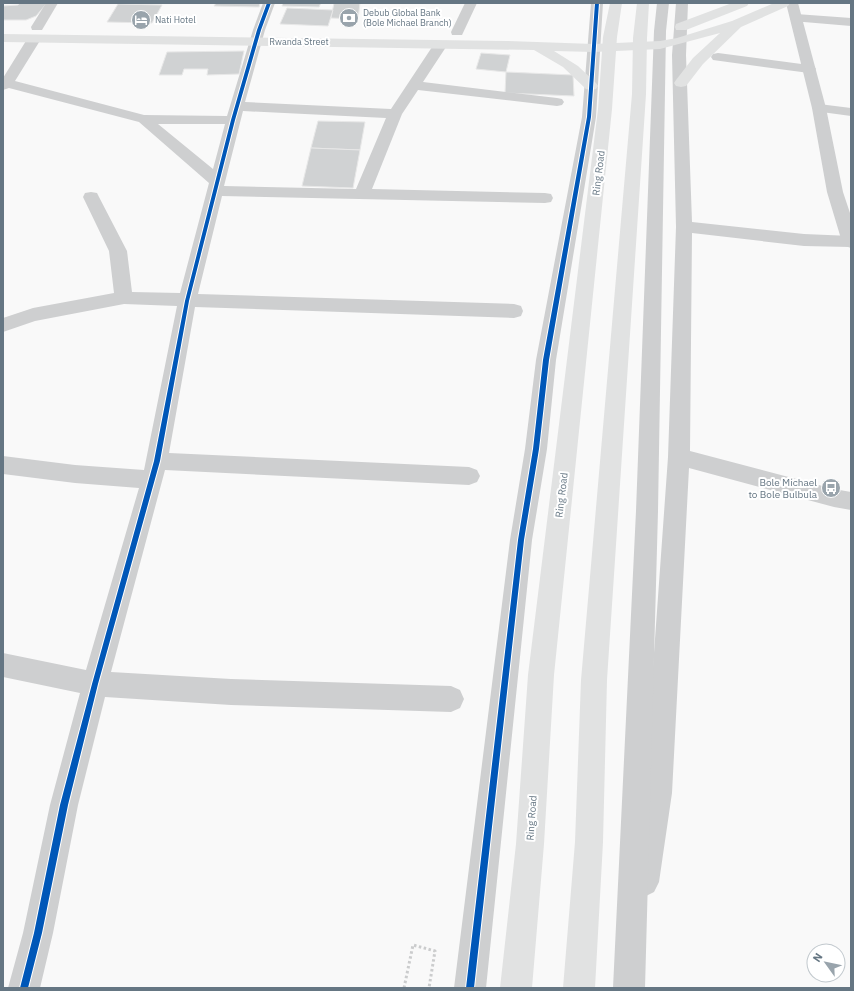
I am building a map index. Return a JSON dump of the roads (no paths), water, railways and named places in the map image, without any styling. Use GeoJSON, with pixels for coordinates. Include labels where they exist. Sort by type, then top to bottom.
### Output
{"type":"FeatureCollection","features":[{"type":"Feature","properties":{"kind":"main road","name":"Ring Road"},"geometry":{"type":"LineString","coordinates":[[516,988],[530,844],[541,675],[605,109],[610,37],[616,3]]}},
{"type":"Feature","properties":{"kind":"main road"},"geometry":{"type":"LineString","coordinates":[[579,988],[589,842],[594,680],[639,94],[640,38],[643,3]]}},
{"type":"Feature","properties":{"kind":"main road"},"geometry":{"type":"LineString","coordinates":[[594,41],[627,33],[670,36],[743,3]]}},
{"type":"Feature","properties":{"kind":"main road"},"geometry":{"type":"LineString","coordinates":[[594,41],[670,36],[737,24],[784,3]]}},
{"type":"Feature","properties":{"kind":"main road"},"geometry":{"type":"LineString","coordinates":[[681,83],[698,62],[737,24]]}},
{"type":"Feature","properties":{"kind":"main road","name":"Rwanda Street"},"geometry":{"type":"LineString","coordinates":[[3,28],[35,33],[257,36],[441,44],[533,46],[594,41]]}},
{"type":"Feature","properties":{"kind":"main road","name":"Rwanda Street"},"geometry":{"type":"LineString","coordinates":[[257,36],[457,32],[556,37],[594,41]]}},
{"type":"Feature","properties":{"kind":"main road","name":"Rwanda Street"},"geometry":{"type":"LineString","coordinates":[[3,38],[35,33]]}},
{"type":"Feature","properties":{"kind":"main road"},"geometry":{"type":"LineString","coordinates":[[533,46],[562,59],[592,86]]}},
{"type":"Feature","properties":{"kind":"street"},"geometry":{"type":"LineString","coordinates":[[52,3],[5,84],[144,119],[235,113],[395,114]]}},
{"type":"Feature","properties":{"kind":"street"},"geometry":{"type":"LineString","coordinates":[[24,988],[38,933],[64,805],[95,684],[154,470],[188,301],[216,186],[257,36],[270,3]]}},
{"type":"Feature","properties":{"kind":"street"},"geometry":{"type":"LineString","coordinates":[[457,32],[471,3]]}},
{"type":"Feature","properties":{"kind":"street"},"geometry":{"type":"LineString","coordinates":[[470,988],[520,540],[536,449],[546,360],[589,117],[597,3]]}},
{"type":"Feature","properties":{"kind":"street"},"geometry":{"type":"LineString","coordinates":[[629,984],[658,793],[679,457],[684,227],[681,83],[662,3]]}},
{"type":"Feature","properties":{"kind":"street"},"geometry":{"type":"LineString","coordinates":[[629,984],[647,511],[670,36],[682,3]]}},
{"type":"Feature","properties":{"kind":"street"},"geometry":{"type":"LineString","coordinates":[[684,227],[804,240],[851,241],[835,192],[819,108],[792,3]]}},
{"type":"Feature","properties":{"kind":"street"},"geometry":{"type":"LineString","coordinates":[[796,18],[851,22]]}},
{"type":"Feature","properties":{"kind":"street"},"geometry":{"type":"LineString","coordinates":[[362,194],[395,114],[441,44]]}},
{"type":"Feature","properties":{"kind":"street"},"geometry":{"type":"LineString","coordinates":[[718,57],[809,69]]}},
{"type":"Feature","properties":{"kind":"street"},"geometry":{"type":"LineString","coordinates":[[414,86],[557,102]]}},
{"type":"Feature","properties":{"kind":"street"},"geometry":{"type":"LineString","coordinates":[[819,108],[851,112]]}},
{"type":"Feature","properties":{"kind":"street"},"geometry":{"type":"LineString","coordinates":[[144,119],[216,186],[362,194],[545,198]]}},
{"type":"Feature","properties":{"kind":"street"},"geometry":{"type":"LineString","coordinates":[[92,197],[118,251],[124,298]]}},
{"type":"Feature","properties":{"kind":"street"},"geometry":{"type":"LineString","coordinates":[[3,325],[33,315],[124,298],[164,298],[188,301],[514,311]]}},
{"type":"Feature","properties":{"kind":"street"},"geometry":{"type":"LineString","coordinates":[[679,457],[834,498],[851,501]]}},
{"type":"Feature","properties":{"kind":"street"},"geometry":{"type":"LineString","coordinates":[[3,465],[75,474],[154,470],[469,476]]}},
{"type":"Feature","properties":{"kind":"street"},"geometry":{"type":"LineString","coordinates":[[3,665],[95,684],[262,694],[451,699]]}},
{"type":"Feature","properties":{"kind":"place","name":"Debub Global Bank (Bole Michael Branch)"},"geometry":{"type":"Point","coordinates":[349,18]}},
{"type":"Feature","properties":{"kind":"place","name":"Nati Hotel"},"geometry":{"type":"Point","coordinates":[141,20]}},
{"type":"Feature","properties":{"kind":"place","name":"Bole Michael to Bole Bulbula"},"geometry":{"type":"Point","coordinates":[831,488]}}]}
